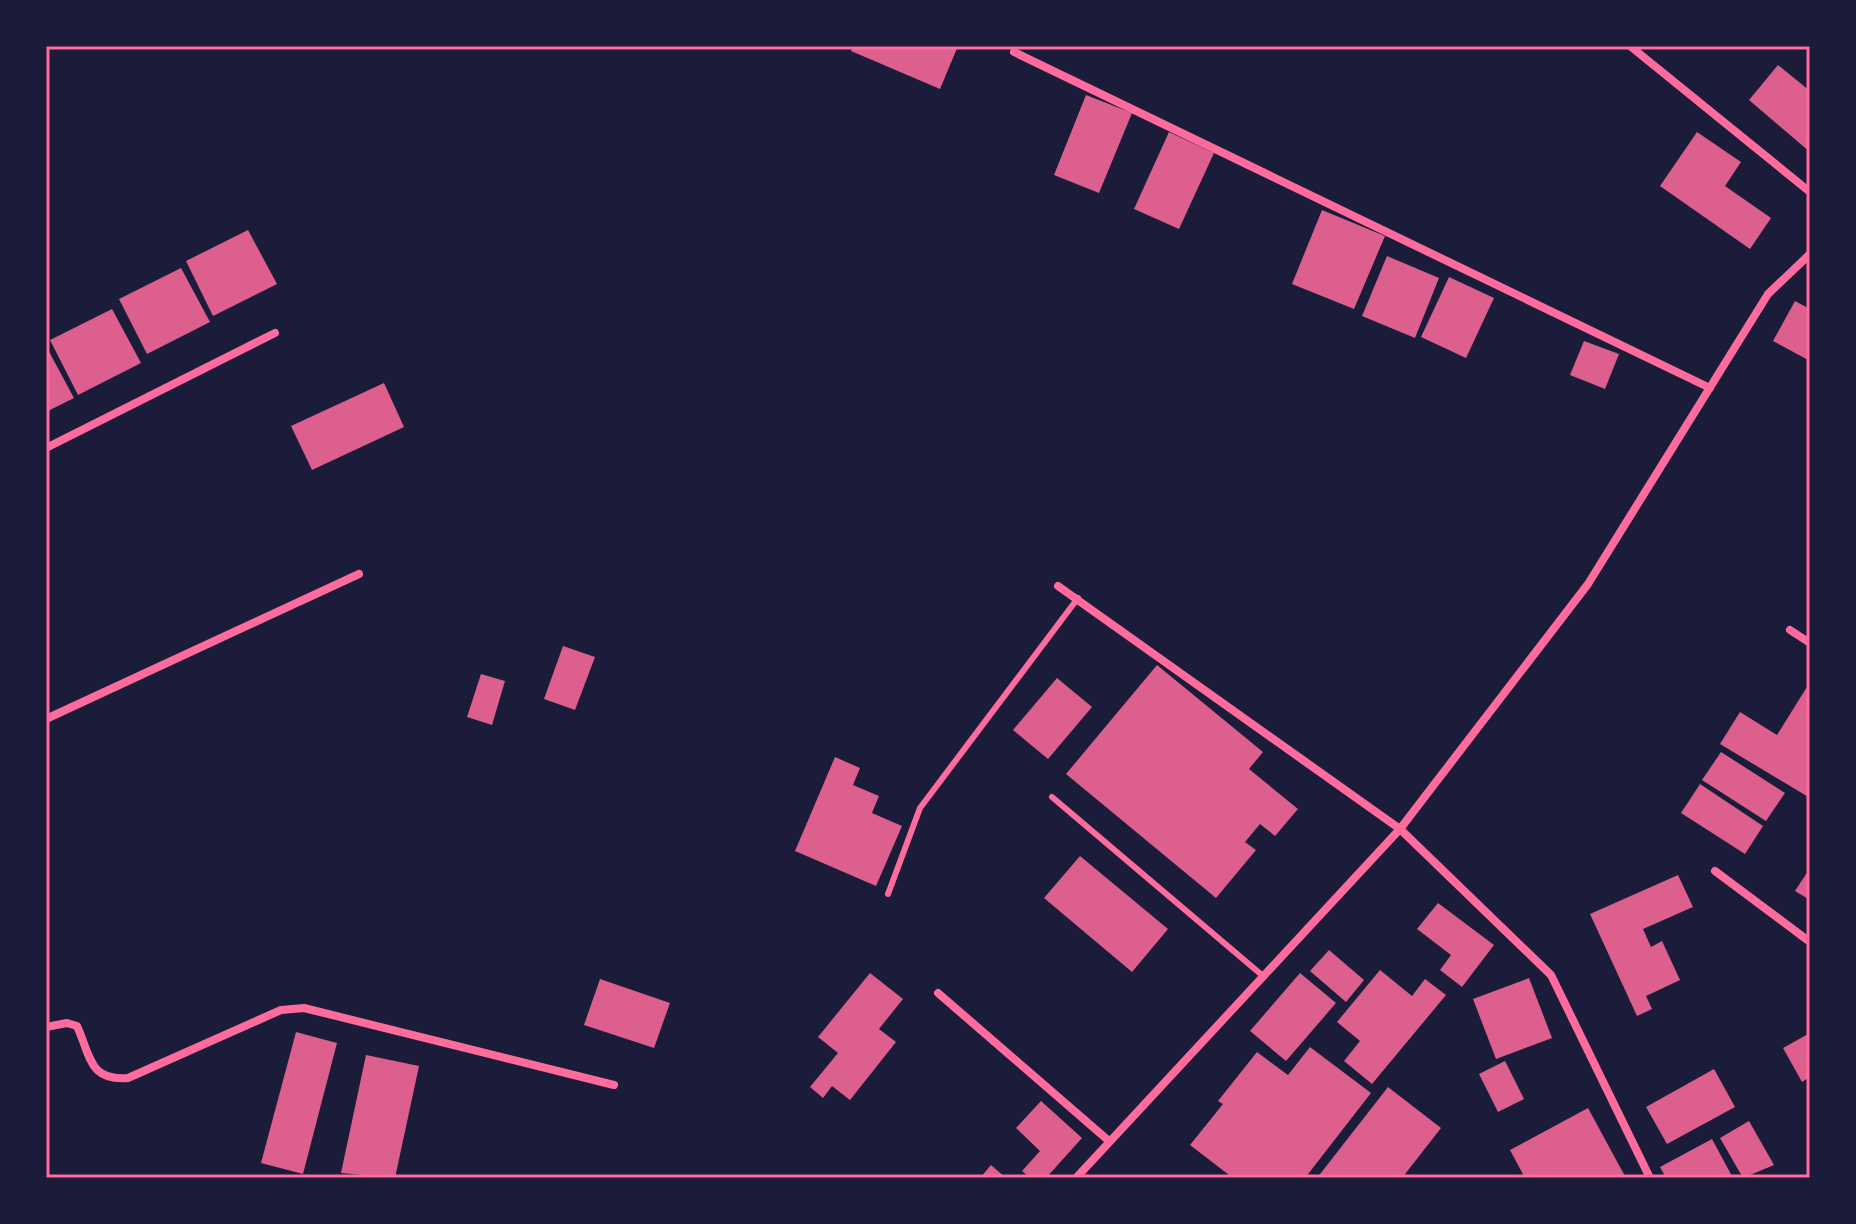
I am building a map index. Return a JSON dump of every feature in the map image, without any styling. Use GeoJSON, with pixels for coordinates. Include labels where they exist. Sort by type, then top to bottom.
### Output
{"type":"FeatureCollection","features":[{"type":"Feature","properties":{"kind":"street"},"geometry":{"type":"LineString","coordinates":[[1630,46],[1810,192]]}},
{"type":"Feature","properties":{"kind":"street"},"geometry":{"type":"LineString","coordinates":[[1014,52],[1710,388]]}},
{"type":"Feature","properties":{"kind":"street"},"geometry":{"type":"LineString","coordinates":[[1076,1178],[1400,829],[1588,584],[1768,294],[1810,254]]}},
{"type":"Feature","properties":{"kind":"street"},"geometry":{"type":"LineString","coordinates":[[46,448],[275,333]]}},
{"type":"Feature","properties":{"kind":"street"},"geometry":{"type":"LineString","coordinates":[[46,719],[359,574]]}},
{"type":"Feature","properties":{"kind":"street"},"geometry":{"type":"LineString","coordinates":[[1058,586],[1400,829],[1551,975],[1650,1178]]}},
{"type":"Feature","properties":{"kind":"street"},"geometry":{"type":"LineString","coordinates":[[1790,630],[1810,643]]}},
{"type":"Feature","properties":{"kind":"street"},"geometry":{"type":"LineString","coordinates":[[1715,871],[1810,942]]}},
{"type":"Feature","properties":{"kind":"street"},"geometry":{"type":"LineString","coordinates":[[938,993],[1109,1141]]}},
{"type":"Feature","properties":{"kind":"street"},"geometry":{"type":"LineString","coordinates":[[46,1027],[67,1023],[77,1026],[98,1073],[108,1079],[128,1078],[281,1010],[304,1008],[614,1085]]}},
{"type":"Feature","properties":{"kind":"lane"},"geometry":{"type":"LineString","coordinates":[[888,894],[920,808],[1078,598]]}},
{"type":"Feature","properties":{"kind":"lane"},"geometry":{"type":"LineString","coordinates":[[1052,797],[1263,976]]}},
{"type":"Feature","properties":{"kind":"building"},"geometry":{"type":"Polygon","coordinates":[[[853,46],[958,46],[940,89],[851,51],[853,46]]]}},
{"type":"Feature","properties":{"kind":"building"},"geometry":{"type":"Polygon","coordinates":[[[1778,65],[1810,91],[1810,152],[1749,100],[1778,65]]]}},
{"type":"Feature","properties":{"kind":"building"},"geometry":{"type":"Polygon","coordinates":[[[1086,95],[1132,113],[1099,193],[1054,175],[1086,95]]]}},
{"type":"Feature","properties":{"kind":"building"},"geometry":{"type":"Polygon","coordinates":[[[1169,132],[1214,153],[1179,229],[1134,209],[1169,132]]]}},
{"type":"Feature","properties":{"kind":"building"},"geometry":{"type":"Polygon","coordinates":[[[1697,132],[1741,162],[1725,186],[1771,218],[1750,249],[1660,186],[1697,132]]]}},
{"type":"Feature","properties":{"kind":"building"},"geometry":{"type":"Polygon","coordinates":[[[1322,210],[1385,236],[1354,309],[1292,284],[1322,210]]]}},
{"type":"Feature","properties":{"kind":"building"},"geometry":{"type":"Polygon","coordinates":[[[248,230],[277,284],[213,316],[186,261],[248,230]]]}},
{"type":"Feature","properties":{"kind":"building"},"geometry":{"type":"Polygon","coordinates":[[[1387,256],[1439,278],[1415,338],[1362,316],[1387,256]]]}},
{"type":"Feature","properties":{"kind":"building"},"geometry":{"type":"Polygon","coordinates":[[[181,268],[210,322],[147,354],[119,299],[181,268]]]}},
{"type":"Feature","properties":{"kind":"building"},"geometry":{"type":"Polygon","coordinates":[[[1449,277],[1494,298],[1466,358],[1421,337],[1449,277]]]}},
{"type":"Feature","properties":{"kind":"building"},"geometry":{"type":"Polygon","coordinates":[[[1795,301],[1810,309],[1810,361],[1773,341],[1795,301]]]}},
{"type":"Feature","properties":{"kind":"building"},"geometry":{"type":"Polygon","coordinates":[[[112,309],[141,363],[78,395],[50,340],[112,309]]]}},
{"type":"Feature","properties":{"kind":"building"},"geometry":{"type":"Polygon","coordinates":[[[1584,341],[1619,354],[1605,389],[1570,375],[1584,341]]]}},
{"type":"Feature","properties":{"kind":"building"},"geometry":{"type":"Polygon","coordinates":[[[46,346],[74,398],[46,412],[46,346]]]}},
{"type":"Feature","properties":{"kind":"building"},"geometry":{"type":"Polygon","coordinates":[[[384,383],[404,427],[312,470],[291,426],[384,383]]]}},
{"type":"Feature","properties":{"kind":"building"},"geometry":{"type":"Polygon","coordinates":[[[563,646],[595,657],[575,710],[544,699],[563,646]]]}},
{"type":"Feature","properties":{"kind":"building"},"geometry":{"type":"Polygon","coordinates":[[[1157,665],[1263,752],[1249,769],[1298,809],[1275,836],[1260,824],[1245,842],[1256,850],[1216,898],[1066,774],[1157,665]]]}},
{"type":"Feature","properties":{"kind":"building"},"geometry":{"type":"Polygon","coordinates":[[[481,674],[505,681],[492,725],[467,717],[481,674]]]}},
{"type":"Feature","properties":{"kind":"building"},"geometry":{"type":"Polygon","coordinates":[[[1057,678],[1092,707],[1048,759],[1013,730],[1057,678]]]}},
{"type":"Feature","properties":{"kind":"building"},"geometry":{"type":"Polygon","coordinates":[[[1810,682],[1810,798],[1720,744],[1740,712],[1777,735],[1810,682]]]}},
{"type":"Feature","properties":{"kind":"building"},"geometry":{"type":"Polygon","coordinates":[[[1721,752],[1785,793],[1766,821],[1702,780],[1721,752]]]}},
{"type":"Feature","properties":{"kind":"building"},"geometry":{"type":"Polygon","coordinates":[[[835,757],[860,768],[853,785],[879,796],[872,813],[902,826],[876,886],[795,851],[835,757]]]}},
{"type":"Feature","properties":{"kind":"building"},"geometry":{"type":"Polygon","coordinates":[[[1700,784],[1763,826],[1745,854],[1681,813],[1700,784]]]}},
{"type":"Feature","properties":{"kind":"building"},"geometry":{"type":"Polygon","coordinates":[[[1080,856],[1168,929],[1132,972],[1044,898],[1080,856]]]}},
{"type":"Feature","properties":{"kind":"building"},"geometry":{"type":"Polygon","coordinates":[[[1810,868],[1810,900],[1795,891],[1810,868]]]}},
{"type":"Feature","properties":{"kind":"building"},"geometry":{"type":"Polygon","coordinates":[[[1678,875],[1693,907],[1643,929],[1651,947],[1662,941],[1680,980],[1646,996],[1652,1009],[1637,1016],[1590,914],[1678,875]]]}},
{"type":"Feature","properties":{"kind":"building"},"geometry":{"type":"Polygon","coordinates":[[[1438,903],[1494,945],[1462,987],[1440,970],[1451,955],[1417,929],[1438,903]]]}},
{"type":"Feature","properties":{"kind":"building"},"geometry":{"type":"Polygon","coordinates":[[[1329,950],[1364,980],[1346,1002],[1310,971],[1329,950]]]}},
{"type":"Feature","properties":{"kind":"building"},"geometry":{"type":"Polygon","coordinates":[[[1380,970],[1412,996],[1425,979],[1446,995],[1372,1084],[1344,1061],[1360,1041],[1337,1022],[1380,970]]]}},
{"type":"Feature","properties":{"kind":"building"},"geometry":{"type":"Polygon","coordinates":[[[870,973],[903,999],[879,1029],[896,1042],[850,1100],[832,1086],[823,1098],[810,1087],[838,1053],[818,1037],[870,973]]]}},
{"type":"Feature","properties":{"kind":"building"},"geometry":{"type":"Polygon","coordinates":[[[1300,973],[1336,1003],[1286,1061],[1250,1031],[1300,973]]]}},
{"type":"Feature","properties":{"kind":"building"},"geometry":{"type":"Polygon","coordinates":[[[1529,978],[1552,1038],[1496,1059],[1473,999],[1529,978]]]}},
{"type":"Feature","properties":{"kind":"building"},"geometry":{"type":"Polygon","coordinates":[[[600,979],[670,1003],[654,1048],[584,1025],[600,979]]]}},
{"type":"Feature","properties":{"kind":"building"},"geometry":{"type":"Polygon","coordinates":[[[296,1032],[337,1043],[303,1174],[261,1163],[296,1032]]]}},
{"type":"Feature","properties":{"kind":"building"},"geometry":{"type":"Polygon","coordinates":[[[1810,1033],[1810,1077],[1802,1082],[1783,1048],[1810,1033]]]}},
{"type":"Feature","properties":{"kind":"building"},"geometry":{"type":"Polygon","coordinates":[[[1310,1047],[1371,1093],[1305,1178],[1233,1178],[1190,1145],[1223,1104],[1218,1101],[1257,1052],[1288,1075],[1310,1047]]]}},
{"type":"Feature","properties":{"kind":"building"},"geometry":{"type":"Polygon","coordinates":[[[366,1055],[419,1066],[395,1178],[341,1173],[366,1055]]]}},
{"type":"Feature","properties":{"kind":"building"},"geometry":{"type":"Polygon","coordinates":[[[1505,1061],[1524,1099],[1498,1112],[1479,1074],[1505,1061]]]}},
{"type":"Feature","properties":{"kind":"building"},"geometry":{"type":"Polygon","coordinates":[[[1714,1069],[1735,1107],[1667,1144],[1646,1107],[1714,1069]]]}},
{"type":"Feature","properties":{"kind":"building"},"geometry":{"type":"Polygon","coordinates":[[[1388,1087],[1441,1128],[1402,1178],[1317,1178],[1388,1087]]]}},
{"type":"Feature","properties":{"kind":"building"},"geometry":{"type":"Polygon","coordinates":[[[1041,1101],[1082,1138],[1046,1178],[1030,1178],[1022,1171],[1040,1151],[1016,1128],[1041,1101]]]}},
{"type":"Feature","properties":{"kind":"building"},"geometry":{"type":"Polygon","coordinates":[[[1588,1108],[1626,1178],[1525,1178],[1510,1150],[1588,1108]]]}},
{"type":"Feature","properties":{"kind":"building"},"geometry":{"type":"Polygon","coordinates":[[[1749,1121],[1774,1165],[1743,1178],[1720,1138],[1749,1121]]]}},
{"type":"Feature","properties":{"kind":"building"},"geometry":{"type":"Polygon","coordinates":[[[1712,1139],[1733,1178],[1666,1178],[1660,1167],[1712,1139]]]}},
{"type":"Feature","properties":{"kind":"building"},"geometry":{"type":"Polygon","coordinates":[[[991,1165],[1006,1178],[980,1178],[991,1165]]]}}]}
